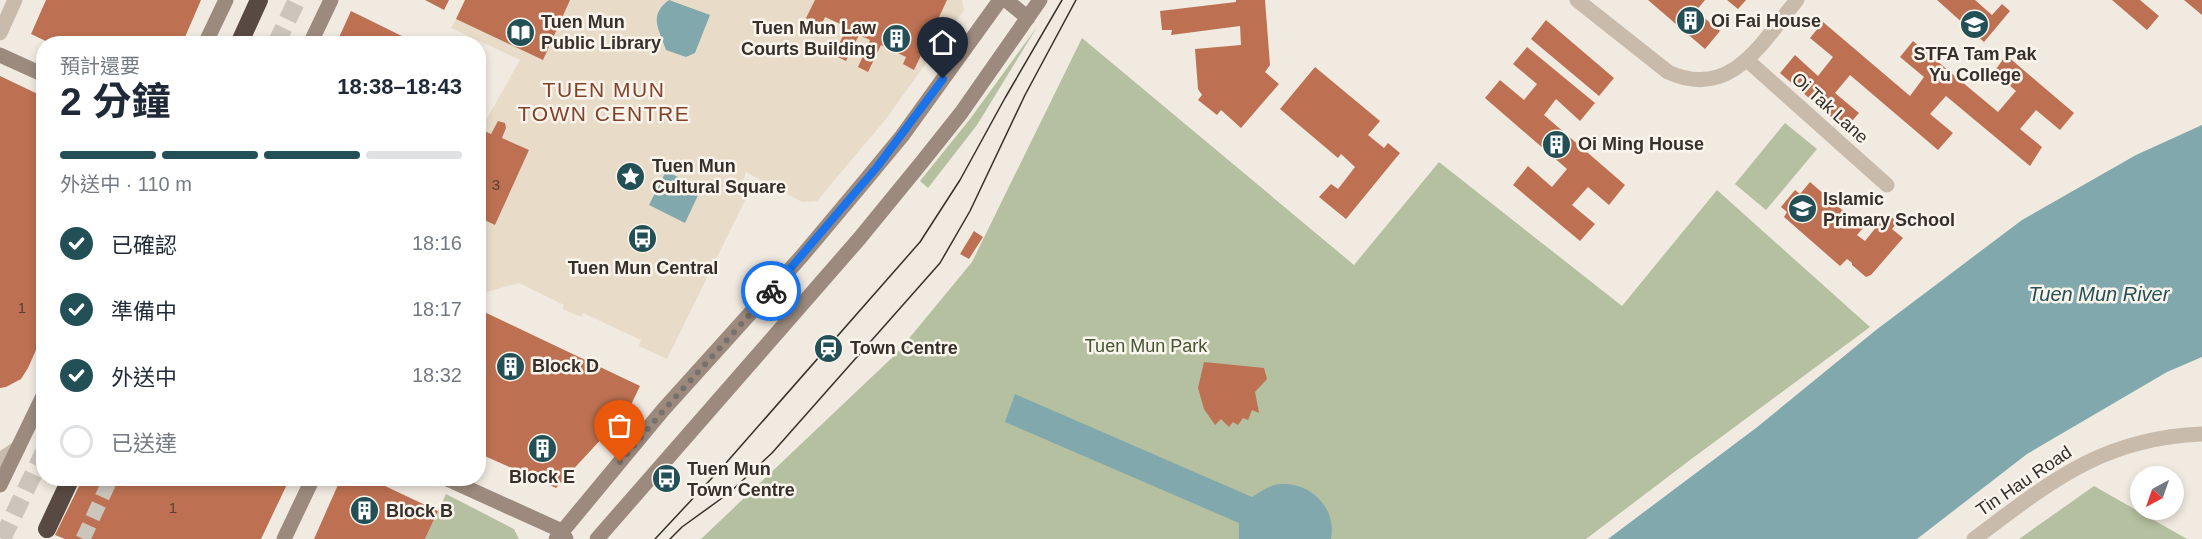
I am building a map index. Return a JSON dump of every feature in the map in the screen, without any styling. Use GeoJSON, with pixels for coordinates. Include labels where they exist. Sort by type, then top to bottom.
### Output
{"type":"FeatureCollection","features":[{"type":"Feature","properties":{"kind":"highway"},"geometry":{"type":"LineString","coordinates":[[243,36],[259,0]]}},
{"type":"Feature","properties":{"kind":"highway"},"geometry":{"type":"LineString","coordinates":[[47,529],[67,486]]}},
{"type":"Feature","properties":{"kind":"main road"},"geometry":{"type":"LineString","coordinates":[[209,36],[226,0]]}},
{"type":"Feature","properties":{"kind":"main road"},"geometry":{"type":"LineString","coordinates":[[314,36],[331,0]]}},
{"type":"Feature","properties":{"kind":"main road"},"geometry":{"type":"LineString","coordinates":[[461,486],[561,536],[663,411],[801,257],[902,136],[1000,0]]}},
{"type":"Feature","properties":{"kind":"main road"},"geometry":{"type":"LineString","coordinates":[[1006,0],[1028,18]]}},
{"type":"Feature","properties":{"kind":"main road"},"geometry":{"type":"LineString","coordinates":[[597,539],[859,239],[961,113],[1040,0]]}},
{"type":"Feature","properties":{"kind":"main road"},"geometry":{"type":"LineString","coordinates":[[0,55],[36,71]]}},
{"type":"Feature","properties":{"kind":"main road"},"geometry":{"type":"LineString","coordinates":[[0,485],[36,411]]}},
{"type":"Feature","properties":{"kind":"main road"},"geometry":{"type":"LineString","coordinates":[[284,539],[309,486]]}},
{"type":"Feature","properties":{"kind":"street"},"geometry":{"type":"LineString","coordinates":[[0,33],[15,0]]}},
{"type":"Feature","properties":{"kind":"street"},"geometry":{"type":"LineString","coordinates":[[1577,0],[1656,64],[1681,78],[1702,81],[1722,77],[1747,60],[1797,0]]}},
{"type":"Feature","properties":{"kind":"street","name":"Oi Tak Lane"},"geometry":{"type":"LineString","coordinates":[[1747,60],[1887,185]]}},
{"type":"Feature","properties":{"kind":"street","name":"Tin Hau Road"},"geometry":{"type":"LineString","coordinates":[[1974,539],[2039,490],[2081,464],[2122,447],[2142,442],[2202,434]]}},
{"type":"Feature","properties":{"kind":"street"},"geometry":{"type":"LineString","coordinates":[[0,460],[18,448]]}},
{"type":"Feature","properties":{"kind":"green space"},"geometry":{"type":"Polygon","coordinates":[[[1037,27],[977,125],[928,188],[920,181],[970,119],[1037,27]]]}},
{"type":"Feature","properties":{"kind":"green space","name":"Tuen Mun Park"},"geometry":{"type":"Polygon","coordinates":[[[1082,38],[1354,265],[1439,162],[1622,306],[1717,190],[1870,327],[1586,539],[701,539],[897,353],[972,262],[1082,38]]]}},
{"type":"Feature","properties":{"kind":"green space"},"geometry":{"type":"Polygon","coordinates":[[[1785,123],[1817,149],[1766,210],[1735,184],[1785,123]]]}},
{"type":"Feature","properties":{"kind":"green space"},"geometry":{"type":"Polygon","coordinates":[[[2094,486],[2130,507],[2130,520],[2154,520],[2187,539],[2019,539],[2094,486]]]}},
{"type":"Feature","properties":{"kind":"green space"},"geometry":{"type":"Polygon","coordinates":[[[446,494],[514,529],[519,539],[425,539],[446,494]]]}},
{"type":"Feature","properties":{"kind":"shaded area","name":"Tuen Mun Cultural Square"},"geometry":{"type":"Polygon","coordinates":[[[569,0],[962,0],[964,10],[886,119],[817,201],[802,202],[746,172],[743,181],[752,186],[667,359],[639,346],[641,340],[583,313],[581,317],[563,309],[564,305],[519,283],[486,292],[486,220],[495,225],[529,150],[502,138],[506,128],[505,123],[498,122],[491,134],[486,132],[486,120],[520,60],[486,44],[486,36],[468,36],[451,28],[456,19],[539,58],[569,0]]]}},
{"type":"Feature","properties":{"kind":"water"},"geometry":{"type":"Polygon","coordinates":[[[669,0],[710,15],[695,53],[686,57],[666,50],[658,29],[657,17],[669,0]]]}},
{"type":"Feature","properties":{"kind":"water","name":"Tuen Mun River"},"geometry":{"type":"Polygon","coordinates":[[[2202,125],[2202,357],[2167,372],[2027,454],[1917,539],[1608,539],[1756,428],[1876,330],[2022,220],[2136,155],[2202,125]]]}},
{"type":"Feature","properties":{"kind":"water"},"geometry":{"type":"Polygon","coordinates":[[[666,171],[701,189],[685,223],[649,205],[666,171]]]}},
{"type":"Feature","properties":{"kind":"water"},"geometry":{"type":"Polygon","coordinates":[[[1015,394],[1252,497],[1278,484],[1303,488],[1312,493],[1326,508],[1332,528],[1331,539],[1239,539],[1239,523],[1005,422],[1015,394]]]}},
{"type":"Feature","properties":{"kind":"building"},"geometry":{"type":"Polygon","coordinates":[[[46,0],[201,0],[185,36],[36,36],[31,34],[46,0]]]}},
{"type":"Feature","properties":{"kind":"building"},"geometry":{"type":"Polygon","coordinates":[[[425,0],[449,0],[444,10],[425,0]]]}},
{"type":"Feature","properties":{"kind":"building","name":"Tuen Mun Public Library"},"geometry":{"type":"Polygon","coordinates":[[[465,0],[570,0],[543,60],[456,19],[465,0]]]}},
{"type":"Feature","properties":{"kind":"building","name":"Tuen Mun Law Courts Building"},"geometry":{"type":"Polygon","coordinates":[[[815,0],[947,0],[914,70],[903,64],[906,57],[881,45],[868,72],[858,67],[870,40],[859,35],[846,61],[834,55],[847,27],[825,17],[821,26],[806,18],[815,0]]]}},
{"type":"Feature","properties":{"kind":"building"},"geometry":{"type":"Polygon","coordinates":[[[1236,0],[1265,0],[1270,65],[1265,72],[1279,84],[1241,128],[1221,110],[1217,115],[1198,100],[1202,95],[1198,89],[1195,49],[1241,45],[1240,26],[1171,35],[1172,30],[1162,30],[1160,11],[1236,2],[1236,0]]]}},
{"type":"Feature","properties":{"kind":"building","name":"Oi Fai House"},"geometry":{"type":"Polygon","coordinates":[[[1648,0],[1705,0],[1696,11],[1720,31],[1705,49],[1648,0]]]}},
{"type":"Feature","properties":{"kind":"building","name":"Oi Fai House"},"geometry":{"type":"Polygon","coordinates":[[[1727,0],[1746,0],[1738,9],[1727,0]]]}},
{"type":"Feature","properties":{"kind":"building","name":"STFA Tam Pak Yu College"},"geometry":{"type":"Polygon","coordinates":[[[1937,0],[1975,0],[1992,15],[2002,4],[2010,11],[1984,42],[1937,0]]]}},
{"type":"Feature","properties":{"kind":"building"},"geometry":{"type":"Polygon","coordinates":[[[2112,0],[2140,0],[2159,16],[2147,30],[2112,0]]]}},
{"type":"Feature","properties":{"kind":"building"},"geometry":{"type":"Polygon","coordinates":[[[2184,0],[2202,0],[2202,15],[2184,0]]]}},
{"type":"Feature","properties":{"kind":"building"},"geometry":{"type":"Polygon","coordinates":[[[351,11],[402,36],[340,36],[351,11]]]}},
{"type":"Feature","properties":{"kind":"building"},"geometry":{"type":"Polygon","coordinates":[[[1546,20],[1614,78],[1599,96],[1531,39],[1546,20]]]}},
{"type":"Feature","properties":{"kind":"building"},"geometry":{"type":"Polygon","coordinates":[[[1823,22],[1910,96],[1924,77],[1900,57],[1913,41],[1998,112],[2016,91],[1994,72],[2006,55],[2074,113],[2060,130],[2036,110],[2020,129],[2042,147],[2030,166],[1946,96],[1930,114],[1953,133],[1938,150],[1850,75],[1835,93],[1859,113],[1845,129],[1780,73],[1795,55],[1818,76],[1833,57],[1810,38],[1823,22]]]}},
{"type":"Feature","properties":{"kind":"building","name":"Oi Ming House"},"geometry":{"type":"Polygon","coordinates":[[[1527,47],[1595,103],[1580,121],[1556,99],[1544,115],[1625,185],[1609,205],[1588,187],[1572,205],[1595,224],[1580,241],[1513,185],[1528,166],[1552,187],[1567,169],[1485,98],[1500,80],[1524,100],[1537,84],[1513,64],[1527,47]]]}},
{"type":"Feature","properties":{"kind":"building"},"geometry":{"type":"Polygon","coordinates":[[[1315,67],[1380,121],[1368,135],[1384,148],[1388,143],[1400,153],[1346,219],[1319,197],[1331,184],[1338,189],[1355,167],[1341,154],[1338,158],[1280,109],[1315,67]]]}},
{"type":"Feature","properties":{"kind":"building"},"geometry":{"type":"Polygon","coordinates":[[[0,76],[36,93],[36,350],[21,379],[0,388],[0,76]]]}},
{"type":"Feature","properties":{"kind":"building"},"geometry":{"type":"Polygon","coordinates":[[[498,121],[505,123],[506,128],[502,138],[529,150],[495,225],[486,221],[486,132],[491,134],[498,121]]]}},
{"type":"Feature","properties":{"kind":"building"},"geometry":{"type":"Polygon","coordinates":[[[1810,182],[1863,228],[1857,235],[1865,241],[1886,215],[1893,218],[1896,224],[1892,229],[1903,238],[1871,275],[1866,277],[1847,259],[1840,266],[1784,217],[1787,212],[1781,207],[1795,190],[1800,194],[1810,182]]]}},
{"type":"Feature","properties":{"kind":"building"},"geometry":{"type":"Polygon","coordinates":[[[974,231],[983,237],[969,259],[960,254],[974,231]]]}},
{"type":"Feature","properties":{"kind":"building"},"geometry":{"type":"Polygon","coordinates":[[[486,313],[640,386],[629,409],[556,488],[486,457],[486,313]]]}},
{"type":"Feature","properties":{"kind":"building"},"geometry":{"type":"Polygon","coordinates":[[[1204,362],[1264,368],[1267,379],[1255,392],[1259,413],[1252,410],[1248,420],[1243,418],[1238,425],[1233,422],[1229,427],[1221,419],[1215,425],[1204,409],[1198,388],[1204,362]]]}},
{"type":"Feature","properties":{"kind":"building"},"geometry":{"type":"Polygon","coordinates":[[[79,486],[286,486],[261,539],[65,539],[55,535],[79,486]]]}},
{"type":"Feature","properties":{"kind":"building"},"geometry":{"type":"Polygon","coordinates":[[[337,486],[385,486],[438,511],[425,539],[314,539],[337,486]]]}},
{"type":"Feature","properties":{"kind":"tunnel"},"geometry":{"type":"LineString","coordinates":[[280,36],[297,0]]}},
{"type":"Feature","properties":{"kind":"tunnel"},"geometry":{"type":"LineString","coordinates":[[2,539],[36,469]]}},
{"type":"Feature","properties":{"kind":"tunnel"},"geometry":{"type":"LineString","coordinates":[[83,539],[107,486]]}},
{"type":"Feature","properties":{"kind":"tram line"},"geometry":{"type":"LineString","coordinates":[[655,539],[726,463],[920,242],[960,180],[1062,0]]}},
{"type":"Feature","properties":{"kind":"tram line"},"geometry":{"type":"LineString","coordinates":[[670,539],[682,527],[729,493],[772,453],[940,263],[970,211],[1025,95],[1076,0]]}},
{"type":"Feature","properties":{"kind":"way so far"},"geometry":{"type":"LineString","coordinates":[[620,462],[771,291]]}},
{"type":"Feature","properties":{"kind":"place","name":"Oi Fai House"},"geometry":{"type":"Point","coordinates":[1690,21]}},
{"type":"Feature","properties":{"kind":"place","name":"STFA Tam Pak Yu College"},"geometry":{"type":"Point","coordinates":[1975,25]}},
{"type":"Feature","properties":{"kind":"place","name":"Tuen Mun Public Library"},"geometry":{"type":"Point","coordinates":[520,32]}},
{"type":"Feature","properties":{"kind":"place","name":"Tuen Mun Law Courts Building"},"geometry":{"type":"Point","coordinates":[897,38]}},
{"type":"Feature","properties":{"kind":"place","name":"Oi Ming House"},"geometry":{"type":"Point","coordinates":[1557,144]}},
{"type":"Feature","properties":{"kind":"place","name":"Tuen Mun Cultural Square"},"geometry":{"type":"Point","coordinates":[631,176]}},
{"type":"Feature","properties":{"kind":"place","name":"Islamic Primary School"},"geometry":{"type":"Point","coordinates":[1802,209]}},
{"type":"Feature","properties":{"kind":"place","name":"Tuen Mun Central"},"geometry":{"type":"Point","coordinates":[643,239]}},
{"type":"Feature","properties":{"kind":"place","name":"Town Centre"},"geometry":{"type":"Point","coordinates":[829,348]}},
{"type":"Feature","properties":{"kind":"place","name":"Block D"},"geometry":{"type":"Point","coordinates":[511,366]}},
{"type":"Feature","properties":{"kind":"place","name":"Block E"},"geometry":{"type":"Point","coordinates":[542,448]}},
{"type":"Feature","properties":{"kind":"place","name":"Tuen Mun Town Centre"},"geometry":{"type":"Point","coordinates":[666,479]}},
{"type":"Feature","properties":{"kind":"place","name":"Block B"},"geometry":{"type":"Point","coordinates":[365,511]}},
{"type":"Feature","properties":{"kind":"district","name":"TUEN MUN TOWN CENTRE"},"geometry":{"type":"Point","coordinates":[604,101]}},
{"type":"Feature","properties":{"kind":"route"},"geometry":{"type":"LineString","coordinates":[[771,291],[877,167],[943,79]]}}]}
